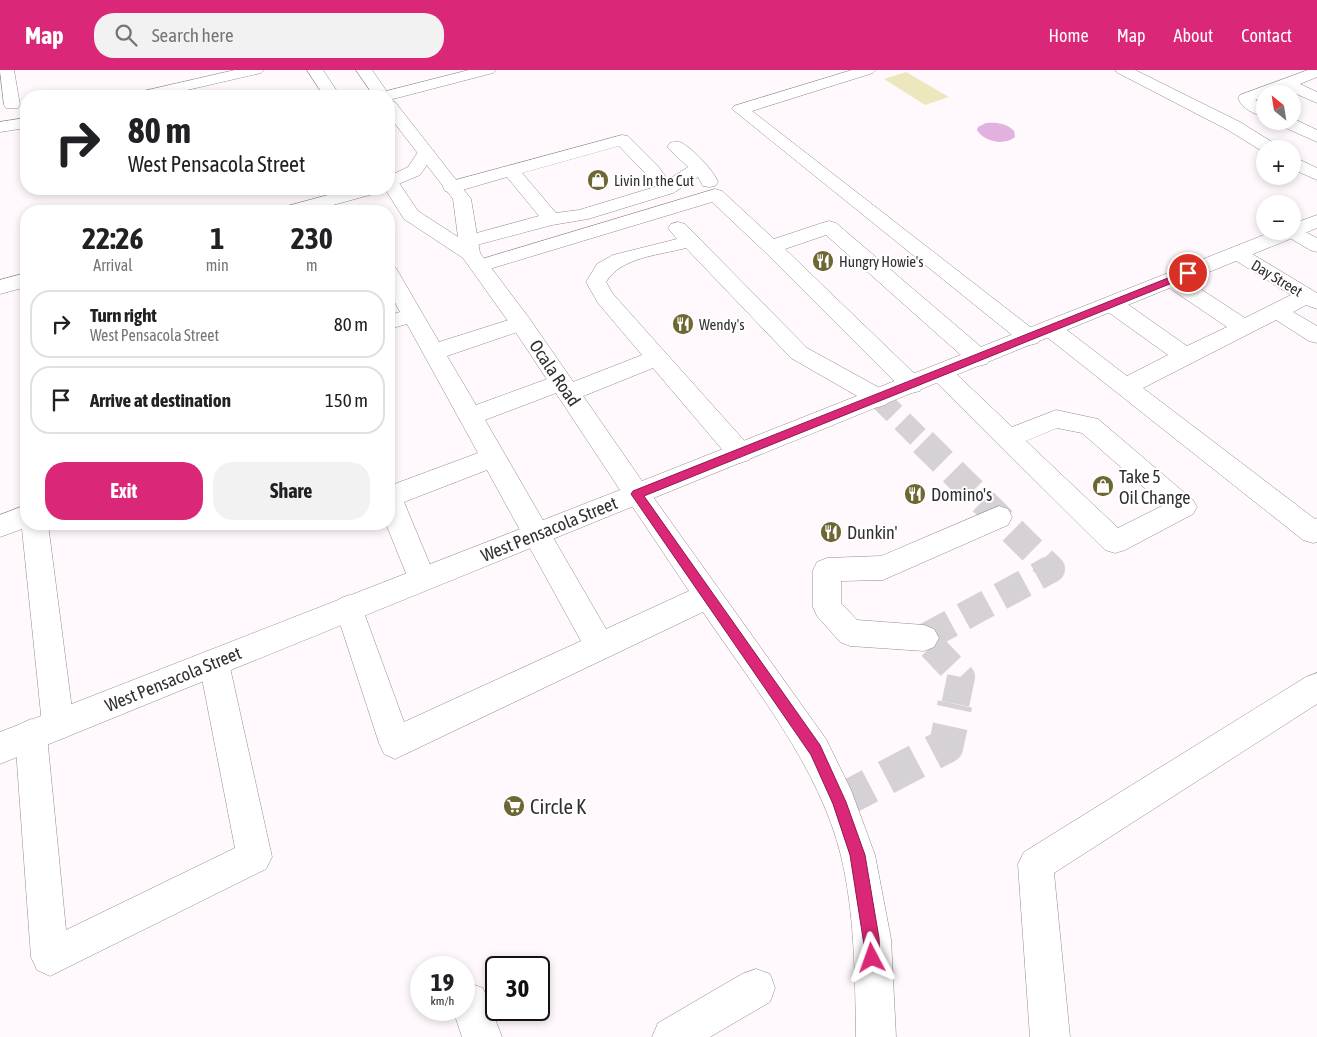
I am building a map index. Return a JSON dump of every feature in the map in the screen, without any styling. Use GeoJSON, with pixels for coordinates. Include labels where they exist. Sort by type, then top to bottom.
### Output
{"type":"FeatureCollection","features":[{"type":"Feature","properties":{"kind":"main road"},"geometry":{"type":"LineString","coordinates":[[6,70],[12,105]]}},
{"type":"Feature","properties":{"kind":"main road"},"geometry":{"type":"LineString","coordinates":[[168,90],[256,70]]}},
{"type":"Feature","properties":{"kind":"main road"},"geometry":{"type":"LineString","coordinates":[[315,70],[328,90]]}},
{"type":"Feature","properties":{"kind":"main road"},"geometry":{"type":"LineString","coordinates":[[364,70],[379,90]]}},
{"type":"Feature","properties":{"kind":"main road"},"geometry":{"type":"LineString","coordinates":[[395,93],[488,70]]}},
{"type":"Feature","properties":{"kind":"main road"},"geometry":{"type":"LineString","coordinates":[[868,70],[740,109],[1040,334],[1124,386],[1312,532],[1317,529]]}},
{"type":"Feature","properties":{"kind":"main road"},"geometry":{"type":"LineString","coordinates":[[1123,70],[1234,126],[1257,140]]}},
{"type":"Feature","properties":{"kind":"main road"},"geometry":{"type":"LineString","coordinates":[[1280,85],[1317,72]]}},
{"type":"Feature","properties":{"kind":"main road"},"geometry":{"type":"LineString","coordinates":[[1285,83],[1317,98]]}},
{"type":"Feature","properties":{"kind":"main road"},"geometry":{"type":"LineString","coordinates":[[1256,94],[1246,98],[1248,103],[1256,107]]}},
{"type":"Feature","properties":{"kind":"main road","name":"Ocala Road"},"geometry":{"type":"LineString","coordinates":[[395,113],[462,199],[473,254]]}},
{"type":"Feature","properties":{"kind":"main road"},"geometry":{"type":"LineString","coordinates":[[0,127],[20,124]]}},
{"type":"Feature","properties":{"kind":"main road"},"geometry":{"type":"LineString","coordinates":[[1301,129],[1317,137]]}},
{"type":"Feature","properties":{"kind":"main road"},"geometry":{"type":"LineString","coordinates":[[452,187],[622,140],[651,169],[666,189]]}},
{"type":"Feature","properties":{"kind":"main road"},"geometry":{"type":"LineString","coordinates":[[676,147],[706,174],[715,195],[771,246],[912,385]]}},
{"type":"Feature","properties":{"kind":"main road"},"geometry":{"type":"LineString","coordinates":[[395,180],[414,171],[426,153]]}},
{"type":"Feature","properties":{"kind":"main road"},"geometry":{"type":"LineString","coordinates":[[1301,167],[1317,175]]}},
{"type":"Feature","properties":{"kind":"main road"},"geometry":{"type":"LineString","coordinates":[[473,254],[551,219],[581,215],[666,189],[700,168]]}},
{"type":"Feature","properties":{"kind":"main road"},"geometry":{"type":"LineString","coordinates":[[511,171],[551,219]]}},
{"type":"Feature","properties":{"kind":"main road","name":"Ocala Road"},"geometry":{"type":"LineString","coordinates":[[395,192],[411,215],[473,254],[637,494],[816,750],[839,802],[858,855],[872,938],[876,1037]]}},
{"type":"Feature","properties":{"kind":"main road"},"geometry":{"type":"LineString","coordinates":[[350,204],[362,195]]}},
{"type":"Feature","properties":{"kind":"main road"},"geometry":{"type":"LineString","coordinates":[[473,254],[661,210],[715,195]]}},
{"type":"Feature","properties":{"kind":"main road"},"geometry":{"type":"LineString","coordinates":[[661,210],[799,353],[879,398]]}},
{"type":"Feature","properties":{"kind":"main road","name":"West Pensacola Street"},"geometry":{"type":"LineString","coordinates":[[1301,228],[1317,222]]}},
{"type":"Feature","properties":{"kind":"main road"},"geometry":{"type":"LineString","coordinates":[[771,246],[829,227],[979,358]]}},
{"type":"Feature","properties":{"kind":"main road"},"geometry":{"type":"LineString","coordinates":[[1301,236],[1317,246]]}},
{"type":"Feature","properties":{"kind":"main road","name":"West Pensacola Street"},"geometry":{"type":"LineString","coordinates":[[29,736],[1040,334],[1270,240]]}},
{"type":"Feature","properties":{"kind":"main road"},"geometry":{"type":"LineString","coordinates":[[691,242],[620,259],[604,268],[596,282],[605,298],[740,453]]}},
{"type":"Feature","properties":{"kind":"main road","name":"Day Street"},"geometry":{"type":"LineString","coordinates":[[1237,253],[1312,299]]}},
{"type":"Feature","properties":{"kind":"main road"},"geometry":{"type":"LineString","coordinates":[[1172,280],[1243,327]]}},
{"type":"Feature","properties":{"kind":"main road"},"geometry":{"type":"LineString","coordinates":[[0,288],[20,282]]}},
{"type":"Feature","properties":{"kind":"main road"},"geometry":{"type":"LineString","coordinates":[[395,284],[600,646]]}},
{"type":"Feature","properties":{"kind":"main road"},"geometry":{"type":"LineString","coordinates":[[1124,386],[1276,311],[1312,299]]}},
{"type":"Feature","properties":{"kind":"main road"},"geometry":{"type":"LineString","coordinates":[[1112,304],[1185,356]]}},
{"type":"Feature","properties":{"kind":"main road"},"geometry":{"type":"LineString","coordinates":[[1276,311],[1317,336]]}},
{"type":"Feature","properties":{"kind":"main road"},"geometry":{"type":"LineString","coordinates":[[395,320],[413,315]]}},
{"type":"Feature","properties":{"kind":"main road"},"geometry":{"type":"LineString","coordinates":[[434,352],[521,323]]}},
{"type":"Feature","properties":{"kind":"main road"},"geometry":{"type":"LineString","coordinates":[[470,416],[658,358]]}},
{"type":"Feature","properties":{"kind":"main road"},"geometry":{"type":"LineString","coordinates":[[942,373],[1008,438],[1115,542],[1184,507],[1089,425],[1056,419],[1008,438]]}},
{"type":"Feature","properties":{"kind":"main road"},"geometry":{"type":"LineString","coordinates":[[395,495],[494,457]]}},
{"type":"Feature","properties":{"kind":"main road"},"geometry":{"type":"LineString","coordinates":[[395,512],[422,579]]}},
{"type":"Feature","properties":{"kind":"main road"},"geometry":{"type":"LineString","coordinates":[[924,638],[850,633],[827,607],[827,570],[883,568],[999,517]]}},
{"type":"Feature","properties":{"kind":"main road"},"geometry":{"type":"LineString","coordinates":[[0,526],[20,518]]}},
{"type":"Feature","properties":{"kind":"main road"},"geometry":{"type":"LineString","coordinates":[[35,530],[29,736],[50,957],[254,857],[214,663]]}},
{"type":"Feature","properties":{"kind":"main road"},"geometry":{"type":"LineString","coordinates":[[349,608],[395,743],[708,596]]}},
{"type":"Feature","properties":{"kind":"main road"},"geometry":{"type":"LineString","coordinates":[[1050,1037],[1036,864],[1317,687]]}},
{"type":"Feature","properties":{"kind":"main road"},"geometry":{"type":"LineString","coordinates":[[672,1037],[756,988]]}},
{"type":"Feature","properties":{"kind":"main road"},"geometry":{"type":"LineString","coordinates":[[475,1018],[482,1037]]}},
{"type":"Feature","properties":{"kind":"shaded area"},"geometry":{"type":"Polygon","coordinates":[[[906,72],[949,97],[925,105],[884,79],[906,72]]]}},
{"type":"Feature","properties":{"kind":"shaded area"},"geometry":{"type":"Polygon","coordinates":[[[986,123],[998,123],[1008,126],[1014,131],[1015,137],[1000,142],[989,140],[977,130],[978,127],[986,123]]]}},
{"type":"Feature","properties":{"kind":"tunnel"},"geometry":{"type":"LineString","coordinates":[[879,398],[923,442]]}},
{"type":"Feature","properties":{"kind":"tunnel"},"geometry":{"type":"LineString","coordinates":[[923,442],[1051,569],[924,638],[961,677],[955,706]]}},
{"type":"Feature","properties":{"kind":"tunnel"},"geometry":{"type":"LineString","coordinates":[[839,802],[946,746],[955,704]]}},
{"type":"Feature","properties":{"kind":"place","name":"Livin In the Cut"},"geometry":{"type":"Point","coordinates":[598,180]}},
{"type":"Feature","properties":{"kind":"place","name":"Hungry Howie's"},"geometry":{"type":"Point","coordinates":[823,261]}},
{"type":"Feature","properties":{"kind":"place","name":"Wendy's"},"geometry":{"type":"Point","coordinates":[683,324]}},
{"type":"Feature","properties":{"kind":"place","name":"Take 5 Oil Change"},"geometry":{"type":"Point","coordinates":[1103,486]}},
{"type":"Feature","properties":{"kind":"place","name":"Domino's"},"geometry":{"type":"Point","coordinates":[915,494]}},
{"type":"Feature","properties":{"kind":"place","name":"Dunkin'"},"geometry":{"type":"Point","coordinates":[831,532]}},
{"type":"Feature","properties":{"kind":"place","name":"Circle K"},"geometry":{"type":"Point","coordinates":[514,806]}},
{"type":"Feature","properties":{"kind":"route"},"geometry":{"type":"LineString","coordinates":[[872,958],[872,938],[858,855],[839,802],[816,750],[637,494],[1013,345],[1188,273]]}}]}
